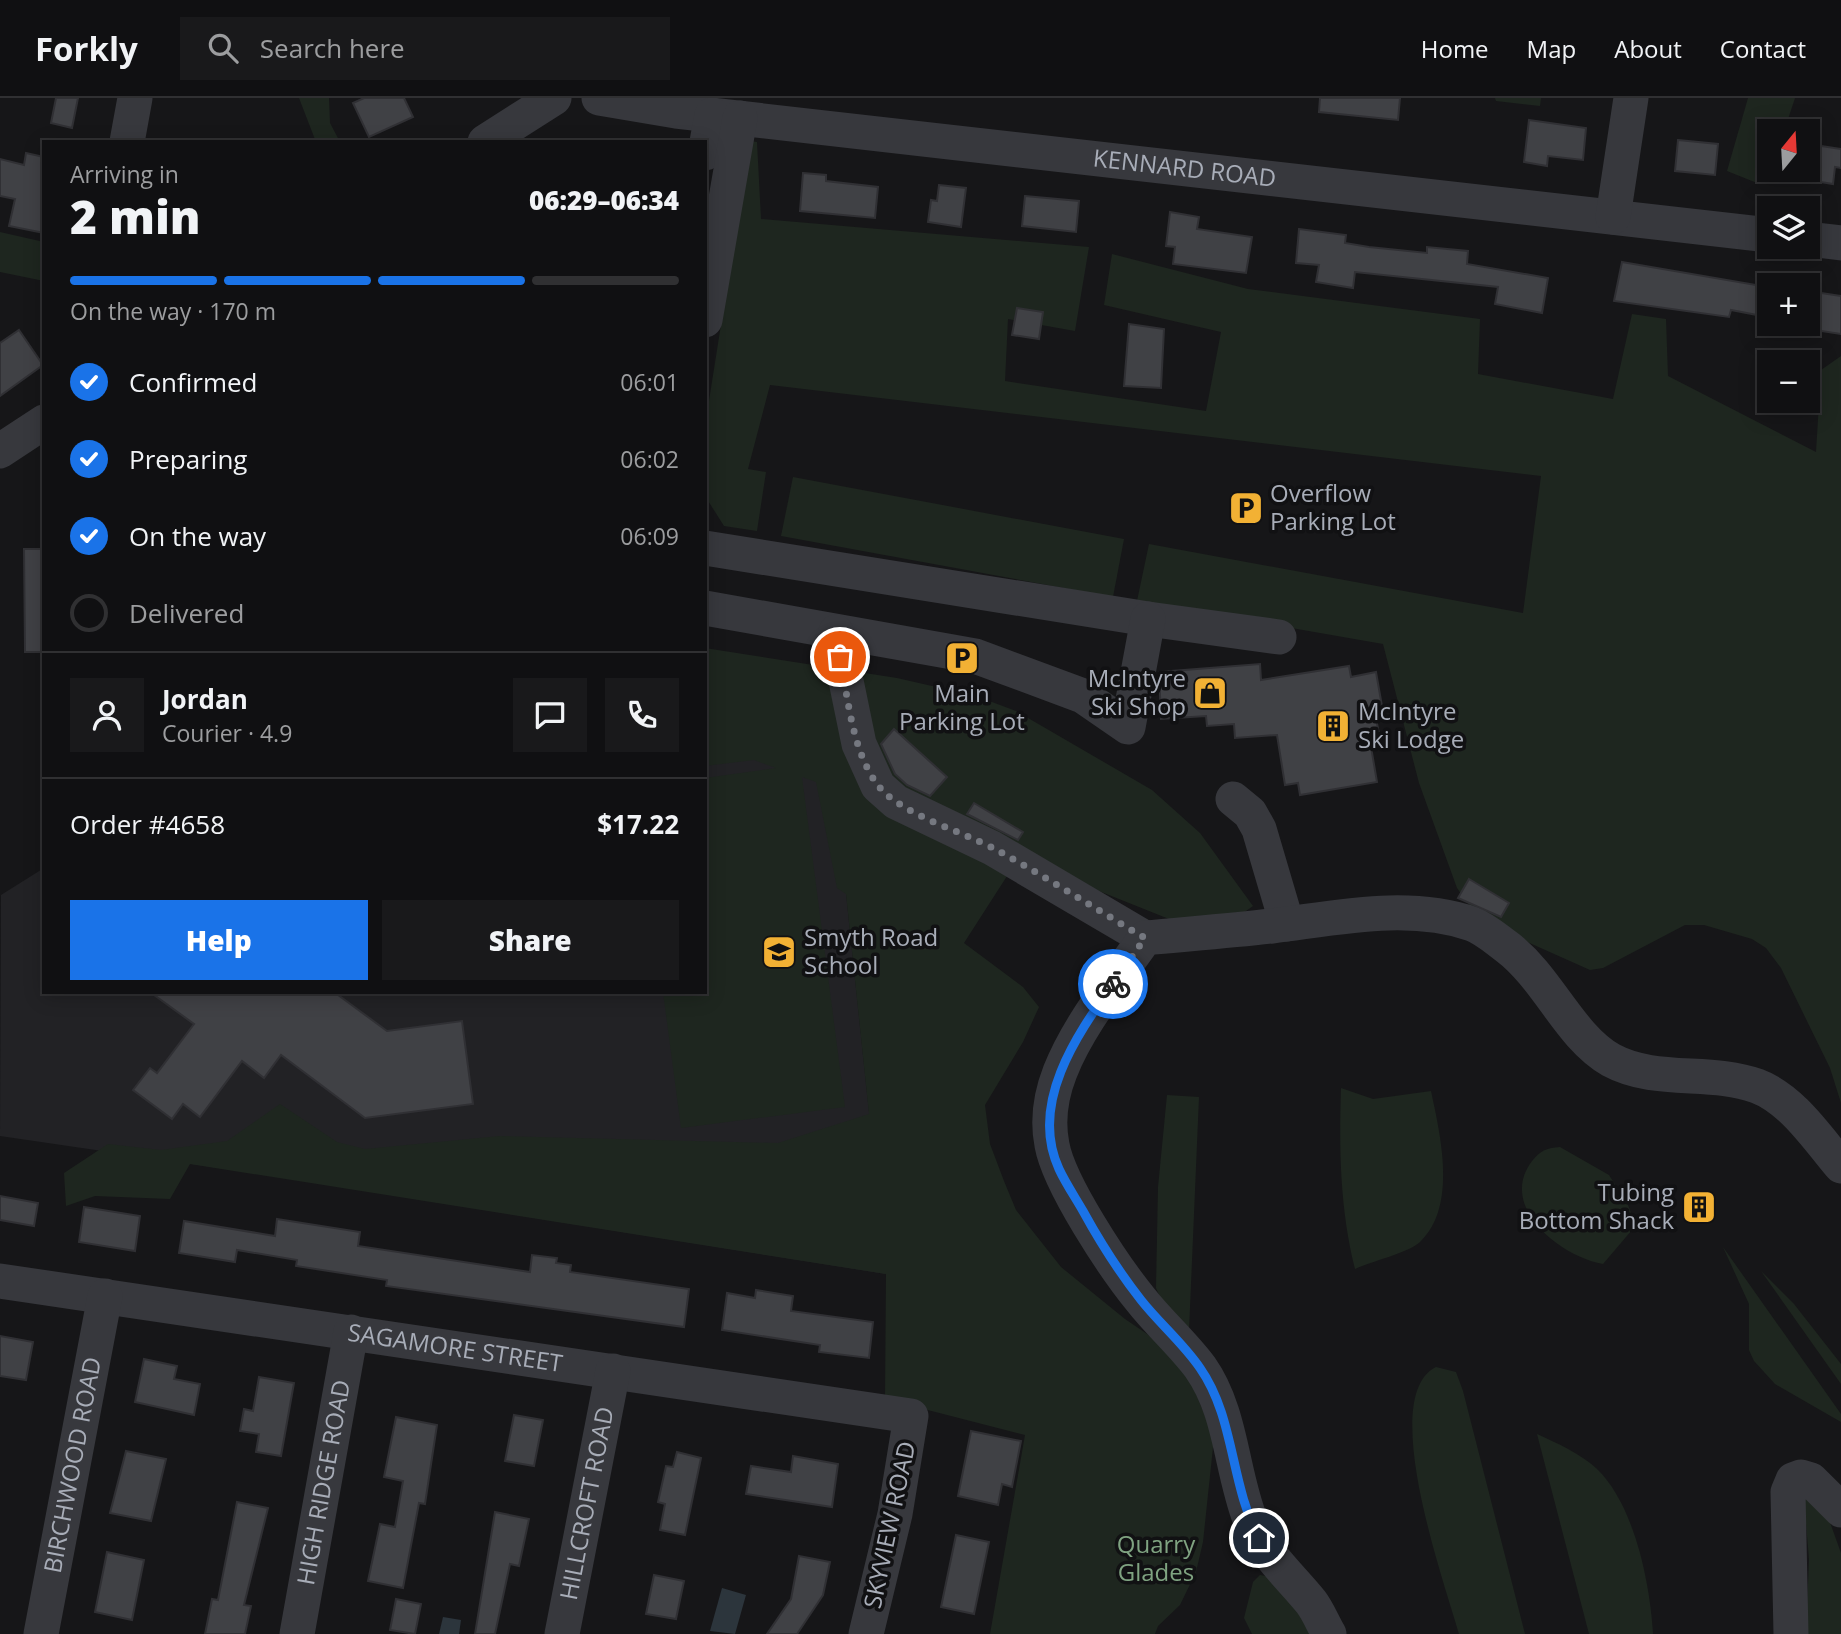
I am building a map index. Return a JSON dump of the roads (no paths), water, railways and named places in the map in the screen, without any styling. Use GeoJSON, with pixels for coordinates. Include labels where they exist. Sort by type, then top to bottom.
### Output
{"type":"FeatureCollection","features":[{"type":"Feature","properties":{"kind":"street"},"geometry":{"type":"LineString","coordinates":[[127,140],[135,98]]}},
{"type":"Feature","properties":{"kind":"street"},"geometry":{"type":"LineString","coordinates":[[488,140],[554,98]]}},
{"type":"Feature","properties":{"kind":"street","name":"KENNARD ROAD"},"geometry":{"type":"LineString","coordinates":[[599,98],[726,116],[1757,234]]}},
{"type":"Feature","properties":{"kind":"street"},"geometry":{"type":"LineString","coordinates":[[1614,217],[1631,98]]}},
{"type":"Feature","properties":{"kind":"street"},"geometry":{"type":"LineString","coordinates":[[707,149],[726,116]]}},
{"type":"Feature","properties":{"kind":"street"},"geometry":{"type":"LineString","coordinates":[[707,301],[726,116]]}},
{"type":"Feature","properties":{"kind":"street"},"geometry":{"type":"LineString","coordinates":[[1820,240],[1841,243]]}},
{"type":"Feature","properties":{"kind":"street"},"geometry":{"type":"LineString","coordinates":[[0,451],[42,423]]}},
{"type":"Feature","properties":{"kind":"street"},"geometry":{"type":"LineString","coordinates":[[707,548],[1148,619],[1279,637]]}},
{"type":"Feature","properties":{"kind":"street"},"geometry":{"type":"LineString","coordinates":[[707,608],[987,660],[1083,696],[1128,727],[1148,619]]}},
{"type":"Feature","properties":{"kind":"street"},"geometry":{"type":"LineString","coordinates":[[836,632],[859,744],[878,786],[896,803],[992,848],[1145,938],[1376,914],[1419,913],[1474,925],[1514,952],[1546,985],[1570,1021],[1610,1059],[1628,1066],[1680,1076],[1734,1081],[1758,1087],[1776,1097],[1804,1122],[1841,1166]]}},
{"type":"Feature","properties":{"kind":"street"},"geometry":{"type":"LineString","coordinates":[[1233,799],[1250,813],[1259,829],[1287,924]]}},
{"type":"Feature","properties":{"kind":"street"},"geometry":{"type":"LineString","coordinates":[[1145,938],[1089,1018],[1061,1070],[1050,1119],[1052,1145],[1059,1168],[1106,1252],[1141,1300],[1201,1368],[1218,1403],[1238,1485],[1252,1524],[1267,1551],[1313,1604],[1329,1634]]}},
{"type":"Feature","properties":{"kind":"street","name":"SAGAMORE STREET"},"geometry":{"type":"LineString","coordinates":[[0,1281],[911,1416]]}},
{"type":"Feature","properties":{"kind":"street","name":"BIRCHWOOD ROAD"},"geometry":{"type":"LineString","coordinates":[[41,1634],[105,1296]]}},
{"type":"Feature","properties":{"kind":"street","name":"HIGH RIDGE ROAD"},"geometry":{"type":"LineString","coordinates":[[297,1634],[351,1332]]}},
{"type":"Feature","properties":{"kind":"street","name":"HILLCROFT ROAD"},"geometry":{"type":"LineString","coordinates":[[562,1634],[613,1371]]}},
{"type":"Feature","properties":{"kind":"street","name":"SKYVIEW ROAD"},"geometry":{"type":"LineString","coordinates":[[866,1634],[895,1514],[911,1416]]}},
{"type":"Feature","properties":{"kind":"street"},"geometry":{"type":"LineString","coordinates":[[1791,1634],[1788,1492],[1793,1480],[1801,1477],[1811,1480],[1841,1510]]}},
{"type":"Feature","properties":{"kind":"place","name":"Overflow Parking Lot"},"geometry":{"type":"Point","coordinates":[1246,508]}},
{"type":"Feature","properties":{"kind":"place","name":"Main Parking Lot"},"geometry":{"type":"Point","coordinates":[962,658]}},
{"type":"Feature","properties":{"kind":"place","name":"McIntyre Ski Shop"},"geometry":{"type":"Point","coordinates":[1210,693]}},
{"type":"Feature","properties":{"kind":"place","name":"McIntyre Ski Lodge"},"geometry":{"type":"Point","coordinates":[1333,726]}},
{"type":"Feature","properties":{"kind":"place","name":"Smyth Road School"},"geometry":{"type":"Point","coordinates":[779,952]}},
{"type":"Feature","properties":{"kind":"place","name":"Tubing Bottom Shack"},"geometry":{"type":"Point","coordinates":[1699,1207]}},
{"type":"Feature","properties":{"kind":"park label","name":"Quarry Glades"},"geometry":{"type":"Point","coordinates":[1156,1559]}}]}
